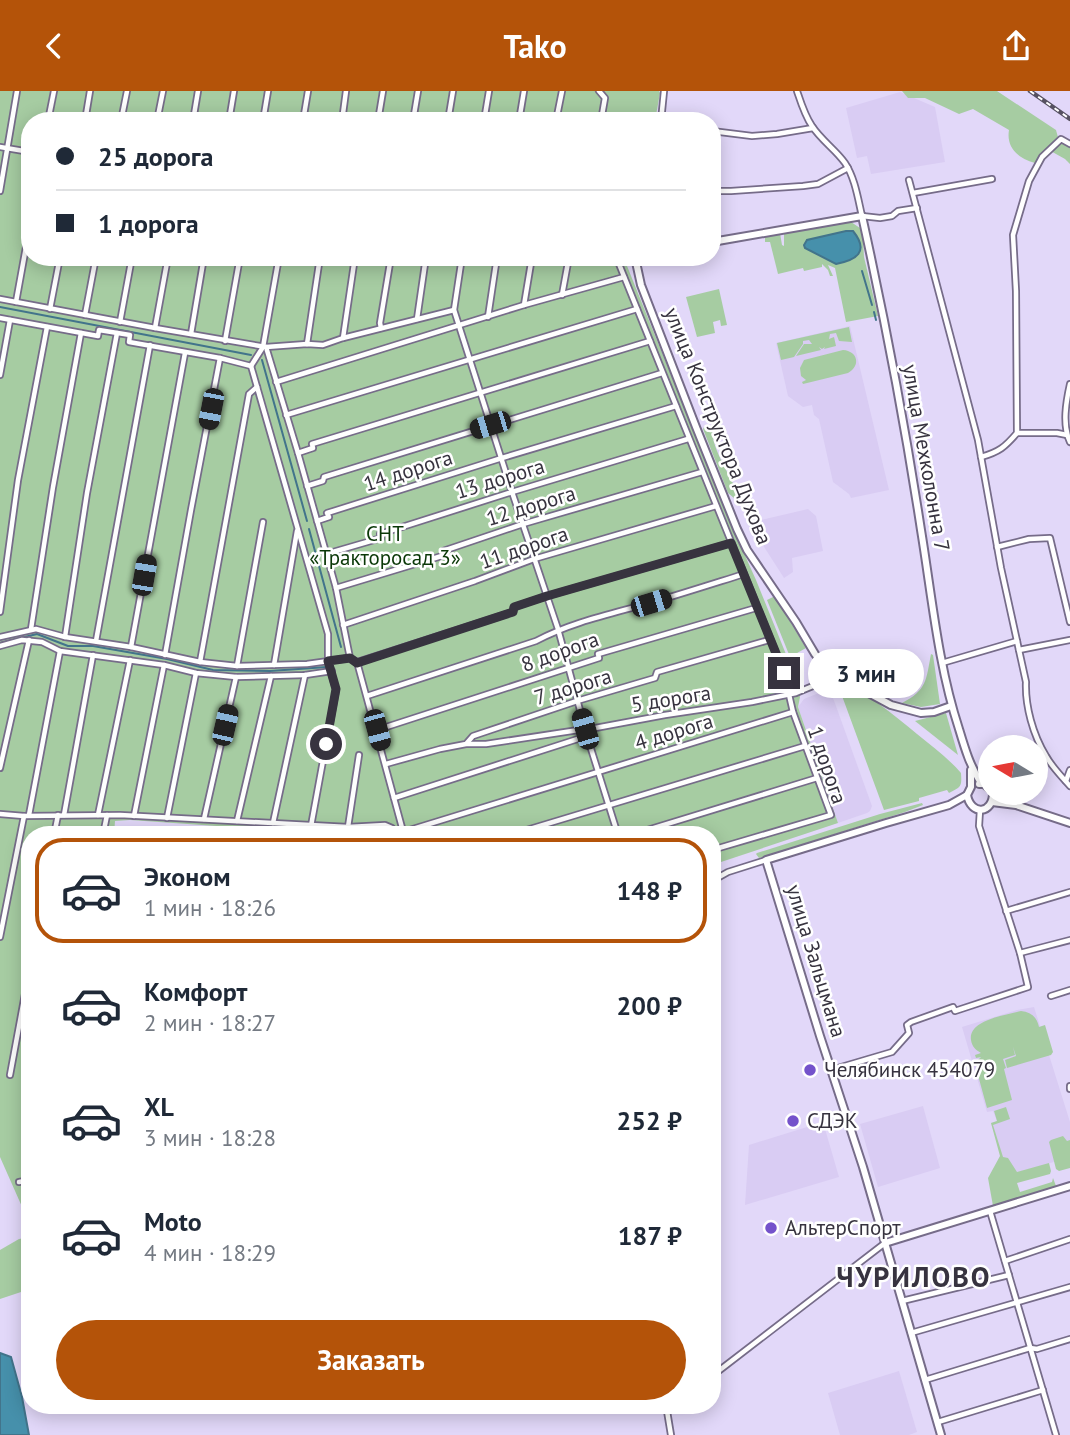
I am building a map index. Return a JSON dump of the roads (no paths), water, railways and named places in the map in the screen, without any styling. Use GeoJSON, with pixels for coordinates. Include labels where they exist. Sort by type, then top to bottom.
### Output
{"type":"FeatureCollection","features":[{"type":"Feature","properties":{"kind":"street"},"geometry":{"type":"LineString","coordinates":[[0,191],[17,91]]}},
{"type":"Feature","properties":{"kind":"street"},"geometry":{"type":"LineString","coordinates":[[50,112],[54,91]]}},
{"type":"Feature","properties":{"kind":"street"},"geometry":{"type":"LineString","coordinates":[[86,112],[90,91]]}},
{"type":"Feature","properties":{"kind":"street"},"geometry":{"type":"LineString","coordinates":[[123,112],[127,91]]}},
{"type":"Feature","properties":{"kind":"street"},"geometry":{"type":"LineString","coordinates":[[160,112],[163,91]]}},
{"type":"Feature","properties":{"kind":"street"},"geometry":{"type":"LineString","coordinates":[[194,112],[198,91]]}},
{"type":"Feature","properties":{"kind":"street"},"geometry":{"type":"LineString","coordinates":[[230,112],[234,91]]}},
{"type":"Feature","properties":{"kind":"street"},"geometry":{"type":"LineString","coordinates":[[264,112],[268,91]]}},
{"type":"Feature","properties":{"kind":"street"},"geometry":{"type":"LineString","coordinates":[[304,112],[308,91]]}},
{"type":"Feature","properties":{"kind":"street"},"geometry":{"type":"LineString","coordinates":[[343,112],[346,91]]}},
{"type":"Feature","properties":{"kind":"street"},"geometry":{"type":"LineString","coordinates":[[380,112],[383,91]]}},
{"type":"Feature","properties":{"kind":"street"},"geometry":{"type":"LineString","coordinates":[[414,112],[418,91]]}},
{"type":"Feature","properties":{"kind":"street"},"geometry":{"type":"LineString","coordinates":[[450,112],[453,91]]}},
{"type":"Feature","properties":{"kind":"street"},"geometry":{"type":"LineString","coordinates":[[486,112],[489,91]]}},
{"type":"Feature","properties":{"kind":"street"},"geometry":{"type":"LineString","coordinates":[[520,112],[524,91]]}},
{"type":"Feature","properties":{"kind":"street"},"geometry":{"type":"LineString","coordinates":[[558,112],[562,91]]}},
{"type":"Feature","properties":{"kind":"street"},"geometry":{"type":"LineString","coordinates":[[599,91],[606,98],[603,112]]}},
{"type":"Feature","properties":{"kind":"street"},"geometry":{"type":"LineString","coordinates":[[662,112],[664,91]]}},
{"type":"Feature","properties":{"kind":"street"},"geometry":{"type":"LineString","coordinates":[[797,91],[805,115],[813,128],[844,161],[855,187],[862,216]]}},
{"type":"Feature","properties":{"kind":"street"},"geometry":{"type":"LineString","coordinates":[[721,132],[752,136],[813,128]]}},
{"type":"Feature","properties":{"kind":"street"},"geometry":{"type":"LineString","coordinates":[[981,457],[1004,447],[1017,433],[1013,235],[1029,181],[1042,157],[1061,139],[1070,144]]}},
{"type":"Feature","properties":{"kind":"street"},"geometry":{"type":"LineString","coordinates":[[0,147],[21,150]]}},
{"type":"Feature","properties":{"kind":"street"},"geometry":{"type":"LineString","coordinates":[[721,191],[818,184],[848,169]]}},
{"type":"Feature","properties":{"kind":"street"},"geometry":{"type":"LineString","coordinates":[[913,193],[992,179]]}},
{"type":"Feature","properties":{"kind":"street"},"geometry":{"type":"LineString","coordinates":[[909,180],[978,440],[997,547],[1020,650],[1026,695],[1046,757],[1070,786]]}},
{"type":"Feature","properties":{"kind":"street"},"geometry":{"type":"LineString","coordinates":[[721,240],[862,216],[880,218],[917,208]]}},
{"type":"Feature","properties":{"kind":"street","name":"улица Мехколонна 7"},"geometry":{"type":"LineString","coordinates":[[862,216],[905,429],[951,706]]}},
{"type":"Feature","properties":{"kind":"street"},"geometry":{"type":"LineString","coordinates":[[16,302],[23,266]]}},
{"type":"Feature","properties":{"kind":"street"},"geometry":{"type":"LineString","coordinates":[[50,309],[58,266]]}},
{"type":"Feature","properties":{"kind":"street"},"geometry":{"type":"LineString","coordinates":[[85,315],[94,266]]}},
{"type":"Feature","properties":{"kind":"street"},"geometry":{"type":"LineString","coordinates":[[120,321],[130,266]]}},
{"type":"Feature","properties":{"kind":"street"},"geometry":{"type":"LineString","coordinates":[[155,328],[166,266]]}},
{"type":"Feature","properties":{"kind":"street"},"geometry":{"type":"LineString","coordinates":[[191,334],[202,266]]}},
{"type":"Feature","properties":{"kind":"street"},"geometry":{"type":"LineString","coordinates":[[225,341],[238,266]]}},
{"type":"Feature","properties":{"kind":"street"},"geometry":{"type":"LineString","coordinates":[[251,366],[264,347],[278,266]]}},
{"type":"Feature","properties":{"kind":"street"},"geometry":{"type":"LineString","coordinates":[[307,344],[319,266]]}},
{"type":"Feature","properties":{"kind":"street"},"geometry":{"type":"LineString","coordinates":[[343,338],[354,266]]}},
{"type":"Feature","properties":{"kind":"street"},"geometry":{"type":"LineString","coordinates":[[381,328],[390,266]]}},
{"type":"Feature","properties":{"kind":"street"},"geometry":{"type":"LineString","coordinates":[[417,319],[425,266]]}},
{"type":"Feature","properties":{"kind":"street"},"geometry":{"type":"LineString","coordinates":[[461,266],[454,310],[558,629],[615,826]]}},
{"type":"Feature","properties":{"kind":"street"},"geometry":{"type":"LineString","coordinates":[[488,317],[496,266]]}},
{"type":"Feature","properties":{"kind":"street"},"geometry":{"type":"LineString","coordinates":[[524,305],[530,266]]}},
{"type":"Feature","properties":{"kind":"street"},"geometry":{"type":"LineString","coordinates":[[562,295],[567,266]]}},
{"type":"Feature","properties":{"kind":"street","name":"1 дорога"},"geometry":{"type":"LineString","coordinates":[[619,266],[784,673],[793,712],[831,815],[721,847]]}},
{"type":"Feature","properties":{"kind":"street","name":"улица Конструктора Духова"},"geometry":{"type":"LineString","coordinates":[[638,266],[641,285],[741,538],[815,654],[826,668],[837,676],[891,705],[921,713],[951,706]]}},
{"type":"Feature","properties":{"kind":"street"},"geometry":{"type":"LineString","coordinates":[[276,382],[624,277]]}},
{"type":"Feature","properties":{"kind":"street"},"geometry":{"type":"LineString","coordinates":[[0,299],[264,347],[323,345],[454,310]]}},
{"type":"Feature","properties":{"kind":"street"},"geometry":{"type":"LineString","coordinates":[[286,415],[637,309]]}},
{"type":"Feature","properties":{"kind":"street"},"geometry":{"type":"LineString","coordinates":[[0,318],[98,336],[99,330],[130,335],[129,342],[251,366]]}},
{"type":"Feature","properties":{"kind":"street"},"geometry":{"type":"LineString","coordinates":[[0,376],[10,320]]}},
{"type":"Feature","properties":{"kind":"street"},"geometry":{"type":"LineString","coordinates":[[0,612],[18,480],[47,327]]}},
{"type":"Feature","properties":{"kind":"street"},"geometry":{"type":"LineString","coordinates":[[31,629],[81,333]]}},
{"type":"Feature","properties":{"kind":"street"},"geometry":{"type":"LineString","coordinates":[[65,637],[87,493],[117,333]]}},
{"type":"Feature","properties":{"kind":"street"},"geometry":{"type":"LineString","coordinates":[[298,453],[313,448],[312,445],[650,341]]}},
{"type":"Feature","properties":{"kind":"street"},"geometry":{"type":"LineString","coordinates":[[96,641],[150,345]]}},
{"type":"Feature","properties":{"kind":"street"},"geometry":{"type":"LineString","coordinates":[[264,347],[298,453],[336,588],[350,658],[357,663],[402,826]]}},
{"type":"Feature","properties":{"kind":"street"},"geometry":{"type":"LineString","coordinates":[[131,647],[185,353]]}},
{"type":"Feature","properties":{"kind":"street"},"geometry":{"type":"LineString","coordinates":[[165,655],[220,358]]}},
{"type":"Feature","properties":{"kind":"street"},"geometry":{"type":"LineString","coordinates":[[0,814],[134,816],[311,826],[336,689],[328,661],[328,634],[251,366]]}},
{"type":"Feature","properties":{"kind":"street"},"geometry":{"type":"LineString","coordinates":[[307,486],[323,481],[324,477],[662,373]]}},
{"type":"Feature","properties":{"kind":"street"},"geometry":{"type":"LineString","coordinates":[[1070,384],[1066,403],[1067,435],[1070,442]]}},
{"type":"Feature","properties":{"kind":"street"},"geometry":{"type":"LineString","coordinates":[[200,662],[250,394],[257,387]]}},
{"type":"Feature","properties":{"kind":"street","name":"14 дорога"},"geometry":{"type":"LineString","coordinates":[[317,521],[329,517],[327,513],[676,406]]}},
{"type":"Feature","properties":{"kind":"street"},"geometry":{"type":"LineString","coordinates":[[1017,433],[1067,435]]}},
{"type":"Feature","properties":{"kind":"street","name":"13 дорога"},"geometry":{"type":"LineString","coordinates":[[326,554],[381,538],[380,534],[512,492],[688,439]]}},
{"type":"Feature","properties":{"kind":"street","name":"12 дорога"},"geometry":{"type":"LineString","coordinates":[[336,588],[445,555],[443,551],[523,524],[702,472]]}},
{"type":"Feature","properties":{"kind":"street","name":"11 дорога"},"geometry":{"type":"LineString","coordinates":[[343,625],[534,559],[716,506]]}},
{"type":"Feature","properties":{"kind":"street"},"geometry":{"type":"LineString","coordinates":[[237,666],[263,522]]}},
{"type":"Feature","properties":{"kind":"street"},"geometry":{"type":"LineString","coordinates":[[274,665],[298,527]]}},
{"type":"Feature","properties":{"kind":"street"},"geometry":{"type":"LineString","coordinates":[[997,547],[1029,538],[1050,538],[1070,622]]}},
{"type":"Feature","properties":{"kind":"street"},"geometry":{"type":"LineString","coordinates":[[357,663],[513,612],[514,607],[547,596],[731,543]]}},
{"type":"Feature","properties":{"kind":"street"},"geometry":{"type":"LineString","coordinates":[[367,696],[536,641],[558,629],[744,574]]}},
{"type":"Feature","properties":{"kind":"street","name":"8 дорога"},"geometry":{"type":"LineString","coordinates":[[377,730],[599,658],[597,654],[756,607]]}},
{"type":"Feature","properties":{"kind":"street"},"geometry":{"type":"LineString","coordinates":[[0,637],[31,629],[200,662],[237,666],[307,664],[350,658]]}},
{"type":"Feature","properties":{"kind":"street"},"geometry":{"type":"LineString","coordinates":[[0,646],[29,640],[42,642],[60,651],[164,664],[196,673],[236,677],[332,671]]}},
{"type":"Feature","properties":{"kind":"street"},"geometry":{"type":"LineString","coordinates":[[0,768],[29,640]]}},
{"type":"Feature","properties":{"kind":"street","name":"7 дорога"},"geometry":{"type":"LineString","coordinates":[[386,764],[466,744],[472,737],[654,678],[657,673],[769,640]]}},
{"type":"Feature","properties":{"kind":"street"},"geometry":{"type":"LineString","coordinates":[[1020,650],[1070,640]]}},
{"type":"Feature","properties":{"kind":"street"},"geometry":{"type":"LineString","coordinates":[[942,663],[1017,641]]}},
{"type":"Feature","properties":{"kind":"street"},"geometry":{"type":"LineString","coordinates":[[25,826],[60,651]]}},
{"type":"Feature","properties":{"kind":"street"},"geometry":{"type":"LineString","coordinates":[[57,826],[93,655]]}},
{"type":"Feature","properties":{"kind":"street"},"geometry":{"type":"LineString","coordinates":[[98,815],[130,660]]}},
{"type":"Feature","properties":{"kind":"street"},"geometry":{"type":"LineString","coordinates":[[134,816],[164,664]]}},
{"type":"Feature","properties":{"kind":"street"},"geometry":{"type":"LineString","coordinates":[[167,818],[196,673]]}},
{"type":"Feature","properties":{"kind":"street"},"geometry":{"type":"LineString","coordinates":[[273,823],[305,674]]}},
{"type":"Feature","properties":{"kind":"street"},"geometry":{"type":"LineString","coordinates":[[237,821],[271,676]]}},
{"type":"Feature","properties":{"kind":"street","name":"5 дорога"},"geometry":{"type":"LineString","coordinates":[[466,744],[485,744],[590,729],[752,702],[789,695],[837,676]]}},
{"type":"Feature","properties":{"kind":"street"},"geometry":{"type":"LineString","coordinates":[[204,820],[236,677]]}},
{"type":"Feature","properties":{"kind":"street"},"geometry":{"type":"LineString","coordinates":[[951,706],[971,768],[978,778]]}},
{"type":"Feature","properties":{"kind":"street","name":"4 дорога"},"geometry":{"type":"LineString","coordinates":[[426,826],[793,712]]}},
{"type":"Feature","properties":{"kind":"street"},"geometry":{"type":"LineString","coordinates":[[394,798],[587,736]]}},
{"type":"Feature","properties":{"kind":"street"},"geometry":{"type":"LineString","coordinates":[[538,826],[805,746]]}},
{"type":"Feature","properties":{"kind":"street"},"geometry":{"type":"LineString","coordinates":[[348,826],[359,755]]}},
{"type":"Feature","properties":{"kind":"street"},"geometry":{"type":"LineString","coordinates":[[721,876],[949,805],[967,796],[971,787],[971,768]]}},
{"type":"Feature","properties":{"kind":"street"},"geometry":{"type":"LineString","coordinates":[[1066,781],[1070,770]]}},
{"type":"Feature","properties":{"kind":"street"},"geometry":{"type":"LineString","coordinates":[[660,826],[817,778]]}},
{"type":"Feature","properties":{"kind":"street"},"geometry":{"type":"LineString","coordinates":[[971,787],[978,784]]}},
{"type":"Feature","properties":{"kind":"street"},"geometry":{"type":"LineString","coordinates":[[831,1070],[892,1052],[909,1033],[907,1024],[911,1022],[953,1007],[955,1011],[1028,987],[975,808],[967,796]]}},
{"type":"Feature","properties":{"kind":"street"},"geometry":{"type":"LineString","coordinates":[[949,805],[975,808],[987,808],[990,805]]}},
{"type":"Feature","properties":{"kind":"street"},"geometry":{"type":"LineString","coordinates":[[1015,805],[1070,823]]}},
{"type":"Feature","properties":{"kind":"street"},"geometry":{"type":"LineString","coordinates":[[105,826],[107,815]]}},
{"type":"Feature","properties":{"kind":"street"},"geometry":{"type":"LineString","coordinates":[[366,826],[387,826]]}},
{"type":"Feature","properties":{"kind":"street"},"geometry":{"type":"LineString","coordinates":[[0,937],[21,843]]}},
{"type":"Feature","properties":{"kind":"street","name":"улица Зальцмана"},"geometry":{"type":"LineString","coordinates":[[766,860],[863,1167],[942,1435]]}},
{"type":"Feature","properties":{"kind":"street"},"geometry":{"type":"LineString","coordinates":[[1006,911],[1070,892]]}},
{"type":"Feature","properties":{"kind":"street"},"geometry":{"type":"LineString","coordinates":[[1020,953],[1070,940]]}},
{"type":"Feature","properties":{"kind":"street"},"geometry":{"type":"LineString","coordinates":[[1051,996],[1070,990]]}},
{"type":"Feature","properties":{"kind":"street"},"geometry":{"type":"LineString","coordinates":[[10,1075],[21,1016]]}},
{"type":"Feature","properties":{"kind":"street"},"geometry":{"type":"LineString","coordinates":[[721,1369],[885,1243],[1070,1185]]}},
{"type":"Feature","properties":{"kind":"street"},"geometry":{"type":"LineString","coordinates":[[990,1210],[1056,1435]]}},
{"type":"Feature","properties":{"kind":"street"},"geometry":{"type":"LineString","coordinates":[[1005,1261],[1070,1240]]}},
{"type":"Feature","properties":{"kind":"street"},"geometry":{"type":"LineString","coordinates":[[902,1301],[1009,1275]]}},
{"type":"Feature","properties":{"kind":"street"},"geometry":{"type":"LineString","coordinates":[[911,1333],[1070,1287]]}},
{"type":"Feature","properties":{"kind":"street"},"geometry":{"type":"LineString","coordinates":[[925,1380],[1030,1348],[1037,1349],[1070,1339]]}},
{"type":"Feature","properties":{"kind":"street"},"geometry":{"type":"LineString","coordinates":[[938,1422],[1043,1390]]}},
{"type":"Feature","properties":{"kind":"street"},"geometry":{"type":"LineString","coordinates":[[668,1414],[671,1435]]}},
{"type":"Feature","properties":{"kind":"water"},"geometry":{"type":"Polygon","coordinates":[[[853,231],[860,244],[858,254],[849,260],[836,264],[805,248],[807,240],[853,231]]]}},
{"type":"Feature","properties":{"kind":"water"},"geometry":{"type":"Polygon","coordinates":[[[0,1353],[11,1357],[21,1393],[21,1414],[25,1414],[29,1435],[0,1435],[0,1353]]]}},
{"type":"Feature","properties":{"kind":"waterway"},"geometry":{"type":"LineString","coordinates":[[862,271],[872,305]]}},
{"type":"Feature","properties":{"kind":"waterway"},"geometry":{"type":"LineString","coordinates":[[0,307],[251,355]]}},
{"type":"Feature","properties":{"kind":"waterway"},"geometry":{"type":"LineString","coordinates":[[874,312],[876,320]]}},
{"type":"Feature","properties":{"kind":"waterway"},"geometry":{"type":"LineString","coordinates":[[262,360],[307,521]]}},
{"type":"Feature","properties":{"kind":"waterway"},"geometry":{"type":"LineString","coordinates":[[309,529],[341,647]]}},
{"type":"Feature","properties":{"kind":"waterway"},"geometry":{"type":"LineString","coordinates":[[0,643],[37,634],[68,646],[93,646],[213,670],[270,671],[327,667]]}},
{"type":"Feature","properties":{"kind":"railway"},"geometry":{"type":"LineString","coordinates":[[1030,91],[1070,119]]}},
{"type":"Feature","properties":{"kind":"place","name":"Челябинск 454079"},"geometry":{"type":"Point","coordinates":[810,1070]}},
{"type":"Feature","properties":{"kind":"place","name":"СДЭК"},"geometry":{"type":"Point","coordinates":[793,1121]}},
{"type":"Feature","properties":{"kind":"place","name":"АльтерСпорт"},"geometry":{"type":"Point","coordinates":[771,1228]}},
{"type":"Feature","properties":{"kind":"district","name":"ЧУРИЛОВО"},"geometry":{"type":"Point","coordinates":[914,1277]}},
{"type":"Feature","properties":{"kind":"park label","name":"СНТ «Тракторосад 3»"},"geometry":{"type":"Point","coordinates":[385,546]}}]}
